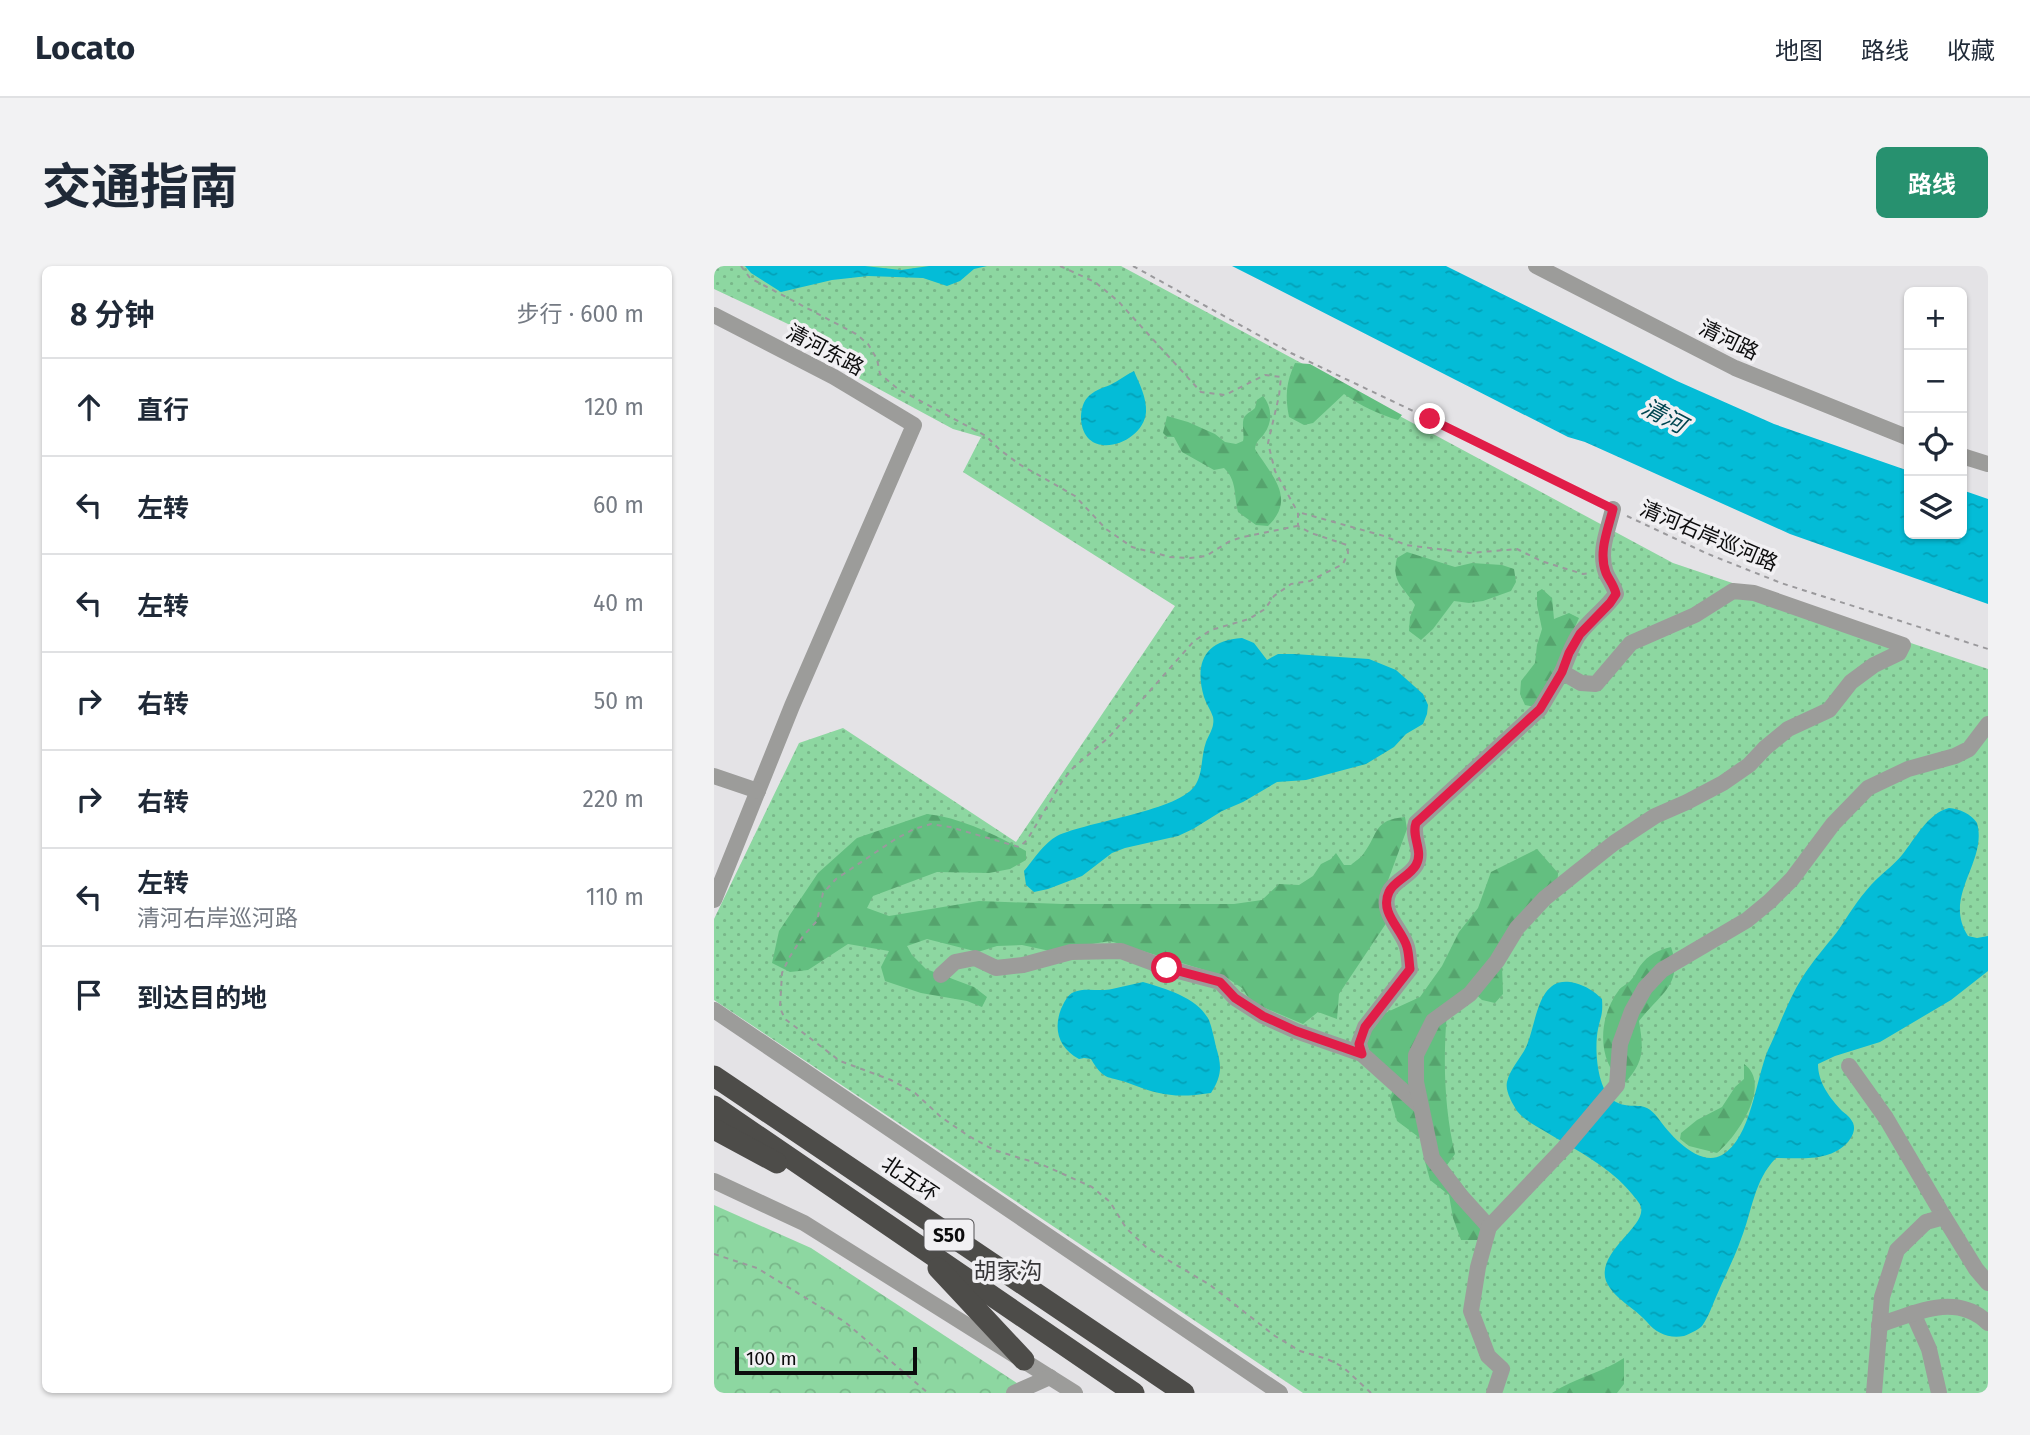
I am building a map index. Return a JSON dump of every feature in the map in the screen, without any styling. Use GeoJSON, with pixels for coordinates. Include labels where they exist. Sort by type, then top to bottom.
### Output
{"type":"FeatureCollection","features":[{"type":"Feature","properties":{"kind":"highway","name":"北五环"},"geometry":{"type":"LineString","coordinates":[[714,1076],[1184,1393]]}},
{"type":"Feature","properties":{"kind":"highway","name":"S50"},"geometry":{"type":"LineString","coordinates":[[714,1106],[1134,1393]]}},
{"type":"Feature","properties":{"kind":"highway"},"geometry":{"type":"LineString","coordinates":[[714,1129],[902,1233],[1024,1360]]}},
{"type":"Feature","properties":{"kind":"street","name":"清河路"},"geometry":{"type":"LineString","coordinates":[[1536,266],[1735,368],[1904,436]]}},
{"type":"Feature","properties":{"kind":"street","name":"清河东路"},"geometry":{"type":"LineString","coordinates":[[714,315],[834,377],[914,425],[758,791]]}},
{"type":"Feature","properties":{"kind":"street"},"geometry":{"type":"LineString","coordinates":[[1967,458],[1988,464]]}},
{"type":"Feature","properties":{"kind":"street"},"geometry":{"type":"LineString","coordinates":[[1362,1054],[1359,1044],[1365,1027],[1410,969],[1407,945],[1391,921],[1387,900],[1389,890],[1416,865],[1419,848],[1413,830],[1416,823],[1540,709],[1580,634],[1616,594],[1606,573],[1602,553],[1613,509]]}},
{"type":"Feature","properties":{"kind":"street"},"geometry":{"type":"LineString","coordinates":[[1489,1227],[1432,1158],[1416,1082],[1416,1055],[1433,1021],[1470,994],[1497,961],[1517,928],[1545,898],[1645,823],[1723,783],[1749,765],[1788,729],[1829,710],[1851,682],[1874,665],[1899,653],[1903,645],[1754,593],[1733,591],[1695,615],[1631,643],[1596,684],[1581,683],[1562,672]]}},
{"type":"Feature","properties":{"kind":"street"},"geometry":{"type":"LineString","coordinates":[[1494,1393],[1502,1369],[1488,1356],[1471,1311],[1478,1267],[1489,1227],[1564,1149],[1618,1086],[1620,1044],[1626,1024],[1645,988],[1662,970],[1747,920],[1770,901],[1792,879],[1833,824],[1868,788],[1908,769],[1969,749],[1988,724]]}},
{"type":"Feature","properties":{"kind":"street"},"geometry":{"type":"LineString","coordinates":[[714,776],[758,791],[714,900]]}},
{"type":"Feature","properties":{"kind":"street"},"geometry":{"type":"LineString","coordinates":[[941,975],[955,962],[975,958],[996,968],[1023,965],[1071,951],[1121,951],[1167,968],[1220,982],[1235,998],[1263,1016],[1296,1031],[1362,1054],[1421,1107]]}},
{"type":"Feature","properties":{"kind":"street"},"geometry":{"type":"LineString","coordinates":[[714,1010],[1280,1393]]}},
{"type":"Feature","properties":{"kind":"street"},"geometry":{"type":"LineString","coordinates":[[1849,1066],[1886,1118],[1976,1269],[1988,1283]]}},
{"type":"Feature","properties":{"kind":"street"},"geometry":{"type":"LineString","coordinates":[[714,1181],[804,1223],[1075,1393]]}},
{"type":"Feature","properties":{"kind":"street"},"geometry":{"type":"LineString","coordinates":[[1874,1393],[1882,1297],[1897,1250],[1926,1222],[1944,1217]]}},
{"type":"Feature","properties":{"kind":"street"},"geometry":{"type":"LineString","coordinates":[[1879,1325],[1913,1313],[1951,1305],[1971,1310],[1988,1323]]}},
{"type":"Feature","properties":{"kind":"street"},"geometry":{"type":"LineString","coordinates":[[1913,1313],[1929,1349],[1939,1393]]}},
{"type":"Feature","properties":{"kind":"street"},"geometry":{"type":"LineString","coordinates":[[1014,1393],[1050,1377]]}},
{"type":"Feature","properties":{"kind":"path"},"geometry":{"type":"LineString","coordinates":[[741,266],[750,278],[856,334],[868,344],[877,359],[880,374],[898,389],[986,436],[1018,464],[1074,496],[1106,529],[1132,547],[1170,557],[1206,556],[1230,541],[1298,526],[1347,545],[1348,553],[1343,564],[1310,581],[1291,584],[1274,596],[1265,609],[1249,619],[1211,630],[1194,641],[1110,737],[1073,768],[1027,840],[1019,846],[931,824],[894,840],[836,879],[823,892],[817,922],[803,936],[785,965],[780,1008],[785,1019],[840,1061],[891,1080],[915,1093],[941,1117],[967,1135],[994,1150],[1042,1165],[1092,1187],[1110,1202],[1126,1228],[1146,1247],[1210,1285],[1275,1336],[1300,1351],[1343,1367],[1371,1393]]}},
{"type":"Feature","properties":{"kind":"path"},"geometry":{"type":"LineString","coordinates":[[1060,266],[1094,282],[1118,301],[1201,392],[1225,395],[1265,375],[1281,377],[1268,443],[1275,471],[1297,512],[1298,526]]}},
{"type":"Feature","properties":{"kind":"path","name":"清河右岸巡河路"},"geometry":{"type":"LineString","coordinates":[[1133,266],[1291,353],[1708,554],[1781,583],[1988,649]]}},
{"type":"Feature","properties":{"kind":"path"},"geometry":{"type":"LineString","coordinates":[[1297,512],[1406,545],[1470,553],[1517,549],[1541,561],[1583,574],[1606,573]]}},
{"type":"Feature","properties":{"kind":"path"},"geometry":{"type":"LineString","coordinates":[[714,1254],[757,1268],[845,1322],[928,1393]]}},
{"type":"Feature","properties":{"kind":"green space"},"geometry":{"type":"Polygon","coordinates":[[[714,266],[1121,266],[1673,563],[1988,669],[1988,1393],[1303,1393],[714,1000],[714,919],[799,743],[843,728],[1016,842],[1175,606],[963,472],[981,437],[953,429],[853,375],[858,357],[714,289],[714,266]]]}},
{"type":"Feature","properties":{"kind":"green space"},"geometry":{"type":"Polygon","coordinates":[[[1295,363],[1310,364],[1402,415],[1398,420],[1384,415],[1344,394],[1313,423],[1304,425],[1289,417],[1288,383],[1295,363]]]}},
{"type":"Feature","properties":{"kind":"green space"},"geometry":{"type":"Polygon","coordinates":[[[1263,396],[1268,405],[1270,420],[1255,449],[1274,477],[1281,496],[1276,516],[1268,526],[1256,525],[1238,512],[1233,483],[1224,468],[1214,470],[1182,452],[1174,437],[1167,437],[1163,433],[1167,416],[1188,422],[1215,434],[1225,442],[1236,444],[1243,441],[1244,417],[1255,408],[1257,400],[1263,396]]]}},
{"type":"Feature","properties":{"kind":"green space"},"geometry":{"type":"Polygon","coordinates":[[[1407,552],[1455,567],[1472,563],[1502,565],[1514,569],[1516,582],[1511,591],[1483,601],[1454,601],[1421,640],[1409,631],[1410,617],[1415,605],[1399,583],[1396,573],[1397,558],[1407,552]]]}},
{"type":"Feature","properties":{"kind":"green space"},"geometry":{"type":"Polygon","coordinates":[[[1542,589],[1552,598],[1554,619],[1569,613],[1579,618],[1535,707],[1525,705],[1520,694],[1521,681],[1535,663],[1542,629],[1537,592],[1542,589]]]}},
{"type":"Feature","properties":{"kind":"green space"},"geometry":{"type":"Polygon","coordinates":[[[927,814],[953,819],[990,833],[1026,851],[1026,860],[1010,869],[989,873],[937,872],[873,896],[867,908],[889,916],[979,901],[1234,904],[1262,900],[1279,884],[1299,885],[1313,876],[1321,864],[1336,853],[1344,865],[1351,865],[1363,855],[1378,829],[1387,821],[1405,817],[1407,829],[1380,902],[1387,922],[1339,994],[1337,1019],[1318,1012],[1303,1024],[1251,1002],[1242,988],[1224,976],[1110,941],[1050,951],[1022,945],[997,946],[978,952],[927,939],[907,946],[926,969],[974,987],[987,997],[982,1007],[967,1001],[921,993],[885,981],[881,967],[889,951],[848,944],[808,970],[790,972],[772,963],[779,931],[818,873],[857,838],[927,814]]]}},
{"type":"Feature","properties":{"kind":"green space"},"geometry":{"type":"Polygon","coordinates":[[[1537,849],[1558,873],[1557,891],[1516,936],[1502,964],[1503,994],[1495,1003],[1482,1000],[1472,991],[1447,1012],[1445,1083],[1455,1154],[1447,1165],[1488,1219],[1481,1240],[1461,1240],[1449,1195],[1430,1180],[1424,1158],[1424,1141],[1397,1121],[1390,1097],[1394,1088],[1372,1057],[1359,1025],[1420,997],[1442,966],[1459,932],[1478,908],[1491,872],[1537,849]]]}},
{"type":"Feature","properties":{"kind":"green space"},"geometry":{"type":"Polygon","coordinates":[[[1671,947],[1674,960],[1672,980],[1639,1021],[1641,1056],[1624,1084],[1608,1064],[1605,1052],[1603,1039],[1607,1013],[1619,990],[1628,983],[1643,962],[1671,947]]]}},
{"type":"Feature","properties":{"kind":"green space"},"geometry":{"type":"Polygon","coordinates":[[[1744,1064],[1752,1073],[1755,1084],[1749,1110],[1734,1135],[1717,1153],[1689,1146],[1680,1139],[1681,1133],[1697,1120],[1722,1107],[1735,1087],[1744,1079],[1744,1064]]]}},
{"type":"Feature","properties":{"kind":"green space"},"geometry":{"type":"Polygon","coordinates":[[[714,1205],[811,1248],[1032,1393],[714,1393],[714,1205]]]}},
{"type":"Feature","properties":{"kind":"green space"},"geometry":{"type":"Polygon","coordinates":[[[1624,1358],[1624,1384],[1617,1393],[1552,1393],[1606,1368],[1624,1358]]]}},
{"type":"Feature","properties":{"kind":"water"},"geometry":{"type":"Polygon","coordinates":[[[745,266],[865,266],[901,270],[929,266],[987,266],[974,269],[960,281],[947,286],[923,278],[868,276],[832,280],[781,292],[751,273],[745,266]]]}},
{"type":"Feature","properties":{"kind":"water","name":"清河"},"geometry":{"type":"Polygon","coordinates":[[[1232,266],[1446,266],[1677,381],[1774,424],[1904,469],[1904,539],[1967,539],[1967,492],[1988,499],[1988,604],[1790,534],[1585,442],[1568,437],[1232,266]]]}},
{"type":"Feature","properties":{"kind":"water"},"geometry":{"type":"Polygon","coordinates":[[[1134,371],[1145,401],[1143,423],[1135,433],[1114,444],[1102,445],[1092,441],[1085,433],[1081,419],[1085,400],[1134,371]]]}},
{"type":"Feature","properties":{"kind":"water"},"geometry":{"type":"Polygon","coordinates":[[[1242,638],[1254,643],[1267,660],[1278,654],[1369,659],[1396,670],[1423,694],[1428,705],[1423,724],[1406,734],[1394,747],[1366,764],[1306,780],[1277,782],[1178,836],[1112,853],[1082,876],[1034,892],[1026,885],[1024,871],[1052,839],[1071,831],[1154,808],[1187,793],[1196,784],[1213,721],[1201,685],[1202,664],[1205,656],[1219,643],[1242,638]]]}},
{"type":"Feature","properties":{"kind":"water"},"geometry":{"type":"Polygon","coordinates":[[[1949,808],[1965,812],[1977,823],[1977,851],[1962,893],[1961,921],[1968,936],[1988,936],[1988,971],[1951,1000],[1880,1042],[1818,1064],[1820,1078],[1826,1090],[1853,1123],[1851,1138],[1841,1148],[1824,1156],[1776,1158],[1758,1186],[1745,1229],[1702,1326],[1684,1336],[1673,1337],[1659,1332],[1619,1298],[1606,1281],[1608,1260],[1641,1215],[1640,1204],[1605,1168],[1525,1118],[1517,1111],[1508,1093],[1509,1077],[1527,1045],[1541,1001],[1553,985],[1563,982],[1586,987],[1602,999],[1597,1059],[1601,1080],[1610,1097],[1622,1104],[1648,1108],[1677,1141],[1695,1153],[1713,1158],[1722,1155],[1740,1136],[1768,1050],[1792,995],[1806,972],[1866,890],[1898,859],[1928,821],[1949,808]]]}},
{"type":"Feature","properties":{"kind":"water"},"geometry":{"type":"Polygon","coordinates":[[[1143,982],[1189,1000],[1204,1012],[1209,1020],[1220,1065],[1219,1076],[1211,1093],[1170,1095],[1108,1077],[1100,1072],[1091,1059],[1079,1059],[1062,1044],[1058,1031],[1059,1017],[1072,993],[1107,990],[1143,982]]]}},
{"type":"Feature","properties":{"kind":"district","name":"胡家沟"},"geometry":{"type":"Point","coordinates":[1008,1271]}},
{"type":"Feature","properties":{"kind":"route"},"geometry":{"type":"LineString","coordinates":[[1167,968],[1220,982],[1235,998],[1263,1016],[1296,1031],[1362,1054],[1359,1044],[1365,1027],[1410,969],[1407,945],[1391,921],[1387,900],[1389,890],[1416,865],[1419,848],[1413,830],[1416,823],[1540,709],[1580,634],[1616,594],[1606,573],[1602,553],[1613,509],[1430,419]]}}]}
